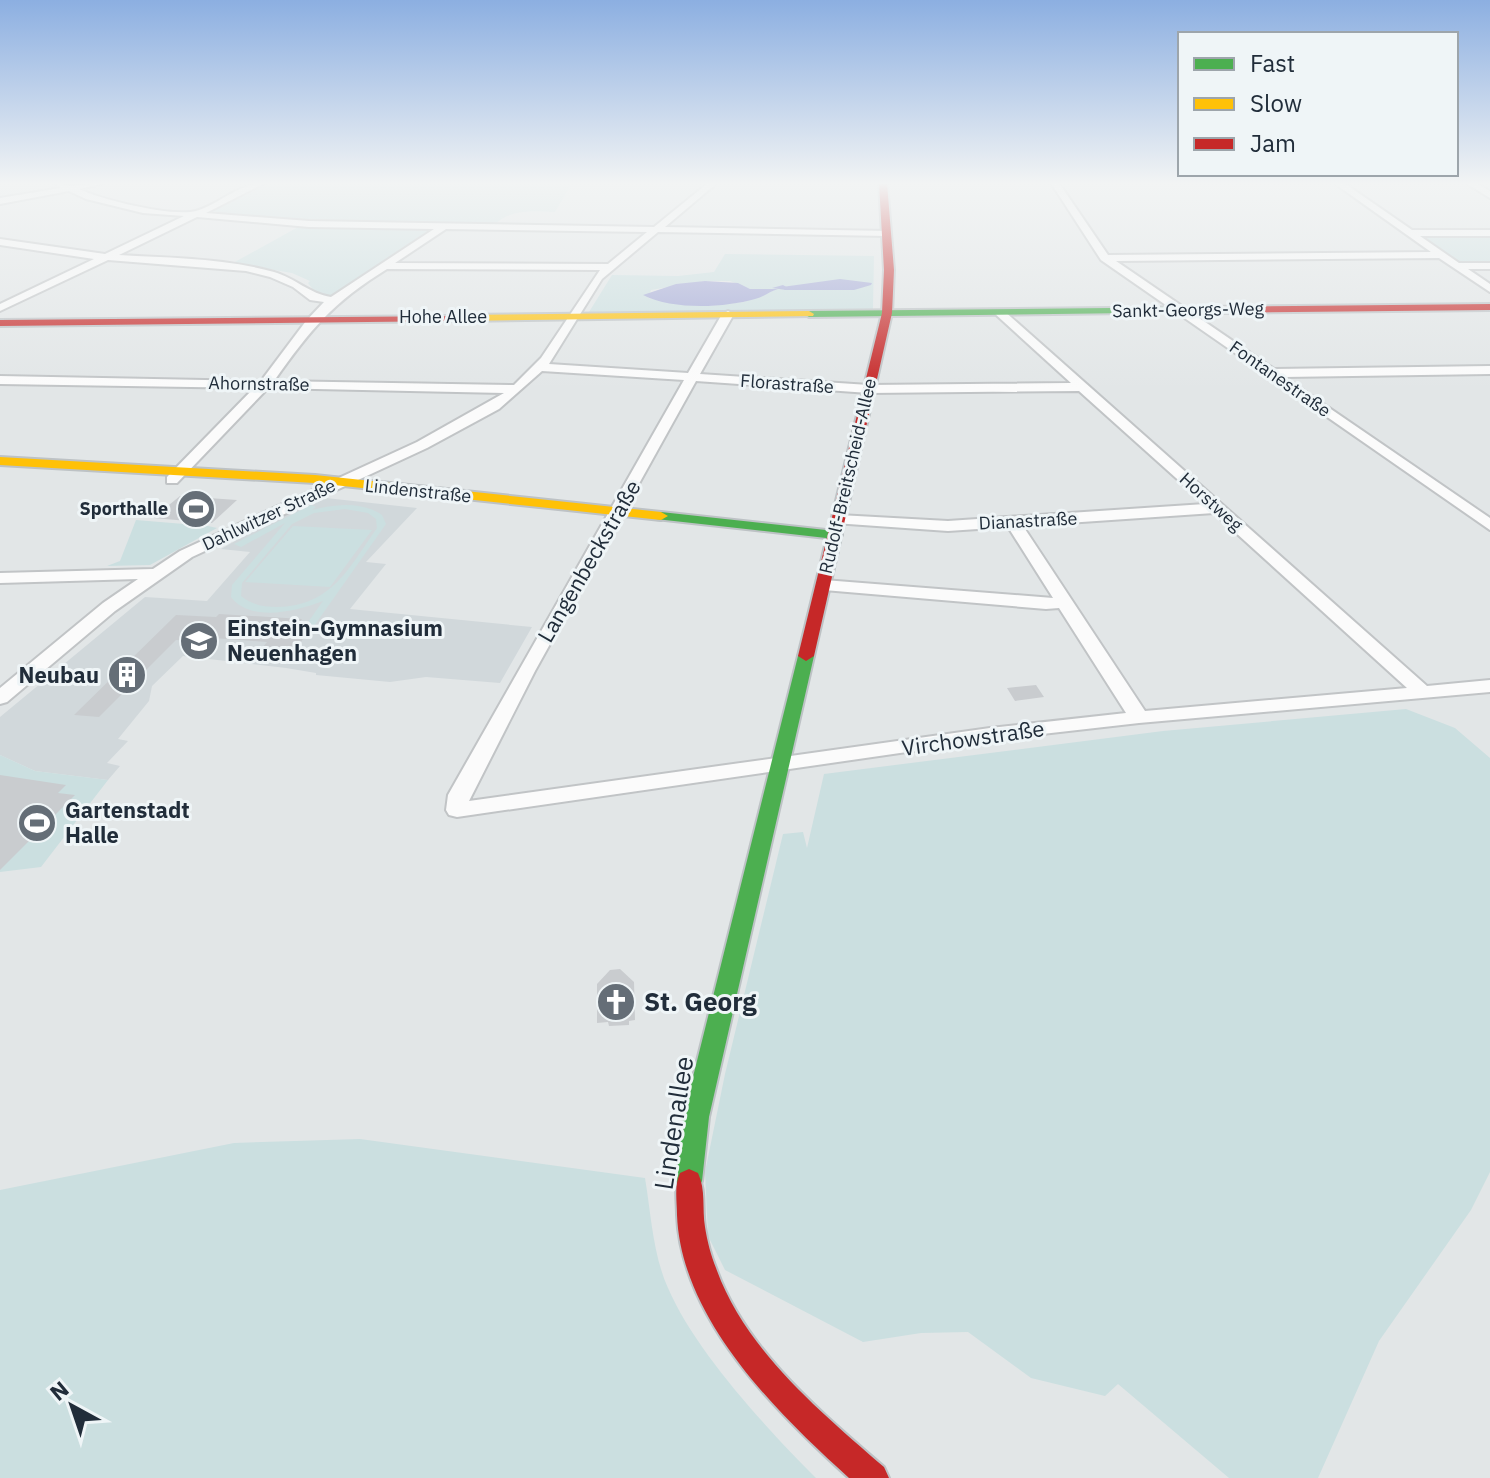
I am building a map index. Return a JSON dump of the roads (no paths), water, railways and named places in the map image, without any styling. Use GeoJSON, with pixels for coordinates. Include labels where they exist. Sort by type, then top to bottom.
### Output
{"type":"FeatureCollection","features":[{"type":"Feature","properties":{"kind":"street"},"geometry":{"type":"LineString","coordinates":[[70,252],[260,270],[287,278],[306,289],[314,298],[333,300]]}},
{"type":"Feature","properties":{"kind":"street"},"geometry":{"type":"LineString","coordinates":[[0,308],[117,252]]}},
{"type":"Feature","properties":{"kind":"street"},"geometry":{"type":"LineString","coordinates":[[177,476],[265,384],[333,300],[407,252]]}},
{"type":"Feature","properties":{"kind":"street","name":"Dahlwitzer Straße"},"geometry":{"type":"LineString","coordinates":[[0,698],[73,635],[154,574],[209,542],[452,430],[517,389],[541,367],[607,267],[625,252]]}},
{"type":"Feature","properties":{"kind":"street","name":"Rudolf-Breitscheid-Allee"},"geometry":{"type":"LineString","coordinates":[[779,765],[887,313],[887,252]]}},
{"type":"Feature","properties":{"kind":"street","name":"Fontanestraße"},"geometry":{"type":"LineString","coordinates":[[1101,252],[1105,258],[1490,525]]}},
{"type":"Feature","properties":{"kind":"street"},"geometry":{"type":"LineString","coordinates":[[1437,252],[1490,289]]}},
{"type":"Feature","properties":{"kind":"street"},"geometry":{"type":"LineString","coordinates":[[1105,258],[1442,255]]}},
{"type":"Feature","properties":{"kind":"street"},"geometry":{"type":"LineString","coordinates":[[387,266],[607,267]]}},
{"type":"Feature","properties":{"kind":"street"},"geometry":{"type":"LineString","coordinates":[[1457,266],[1490,266]]}},
{"type":"Feature","properties":{"kind":"street","name":"Sankt-Georgs-Weg"},"geometry":{"type":"LineString","coordinates":[[887,313],[1490,307]]}},
{"type":"Feature","properties":{"kind":"street","name":"Horstweg"},"geometry":{"type":"LineString","coordinates":[[999,312],[1423,692]]}},
{"type":"Feature","properties":{"kind":"street","name":"Hohe Allee"},"geometry":{"type":"LineString","coordinates":[[0,323],[887,313]]}},
{"type":"Feature","properties":{"kind":"street","name":"Langenbeckstraße"},"geometry":{"type":"LineString","coordinates":[[457,810],[459,795],[695,378],[728,314]]}},
{"type":"Feature","properties":{"kind":"street","name":"Florastraße"},"geometry":{"type":"LineString","coordinates":[[541,367],[869,389],[1082,387]]}},
{"type":"Feature","properties":{"kind":"street"},"geometry":{"type":"LineString","coordinates":[[1271,373],[1490,370]]}},
{"type":"Feature","properties":{"kind":"street","name":"Ahornstraße"},"geometry":{"type":"LineString","coordinates":[[0,380],[517,389]]}},
{"type":"Feature","properties":{"kind":"street","name":"Lindenstraße"},"geometry":{"type":"LineString","coordinates":[[0,461],[614,517],[836,533]]}},
{"type":"Feature","properties":{"kind":"street","name":"Lindenstraße"},"geometry":{"type":"LineString","coordinates":[[0,470],[339,482],[614,517]]}},
{"type":"Feature","properties":{"kind":"street","name":"Dianastraße"},"geometry":{"type":"LineString","coordinates":[[836,533],[1218,508]]}},
{"type":"Feature","properties":{"kind":"street"},"geometry":{"type":"LineString","coordinates":[[1013,523],[1139,717]]}},
{"type":"Feature","properties":{"kind":"street"},"geometry":{"type":"LineString","coordinates":[[0,578],[154,574]]}},
{"type":"Feature","properties":{"kind":"street"},"geometry":{"type":"LineString","coordinates":[[824,585],[1046,604],[1065,602]]}},
{"type":"Feature","properties":{"kind":"street","name":"Virchowstraße"},"geometry":{"type":"LineString","coordinates":[[457,810],[990,734],[1139,717],[1490,686]]}},
{"type":"Feature","properties":{"kind":"street","name":"Lindenallee"},"geometry":{"type":"LineString","coordinates":[[779,765],[696,1117],[687,1209],[691,1236],[710,1291],[748,1357],[799,1413],[873,1478]]}},
{"type":"Feature","properties":{"kind":"water"},"geometry":{"type":"Polygon","coordinates":[[[840,279],[872,283],[854,290],[785,290],[782,287],[840,279]]]}},
{"type":"Feature","properties":{"kind":"water"},"geometry":{"type":"Polygon","coordinates":[[[705,281],[738,283],[750,289],[778,289],[755,299],[714,306],[668,303],[643,295],[676,284],[705,281]]]}},
{"type":"Feature","properties":{"kind":"waterway"},"geometry":{"type":"LineString","coordinates":[[777,288],[783,288]]}},
{"type":"Feature","properties":{"kind":"place","name":"Sporthalle"},"geometry":{"type":"Point","coordinates":[196,509]}},
{"type":"Feature","properties":{"kind":"place","name":"Einstein-Gymnasium Neuenhagen"},"geometry":{"type":"Point","coordinates":[199,641]}},
{"type":"Feature","properties":{"kind":"place","name":"Neubau"},"geometry":{"type":"Point","coordinates":[127,675]}},
{"type":"Feature","properties":{"kind":"place","name":"Gartenstadt Halle"},"geometry":{"type":"Point","coordinates":[37,823]}},
{"type":"Feature","properties":{"kind":"place","name":"St. Georg"},"geometry":{"type":"Point","coordinates":[616,1002]}}]}
